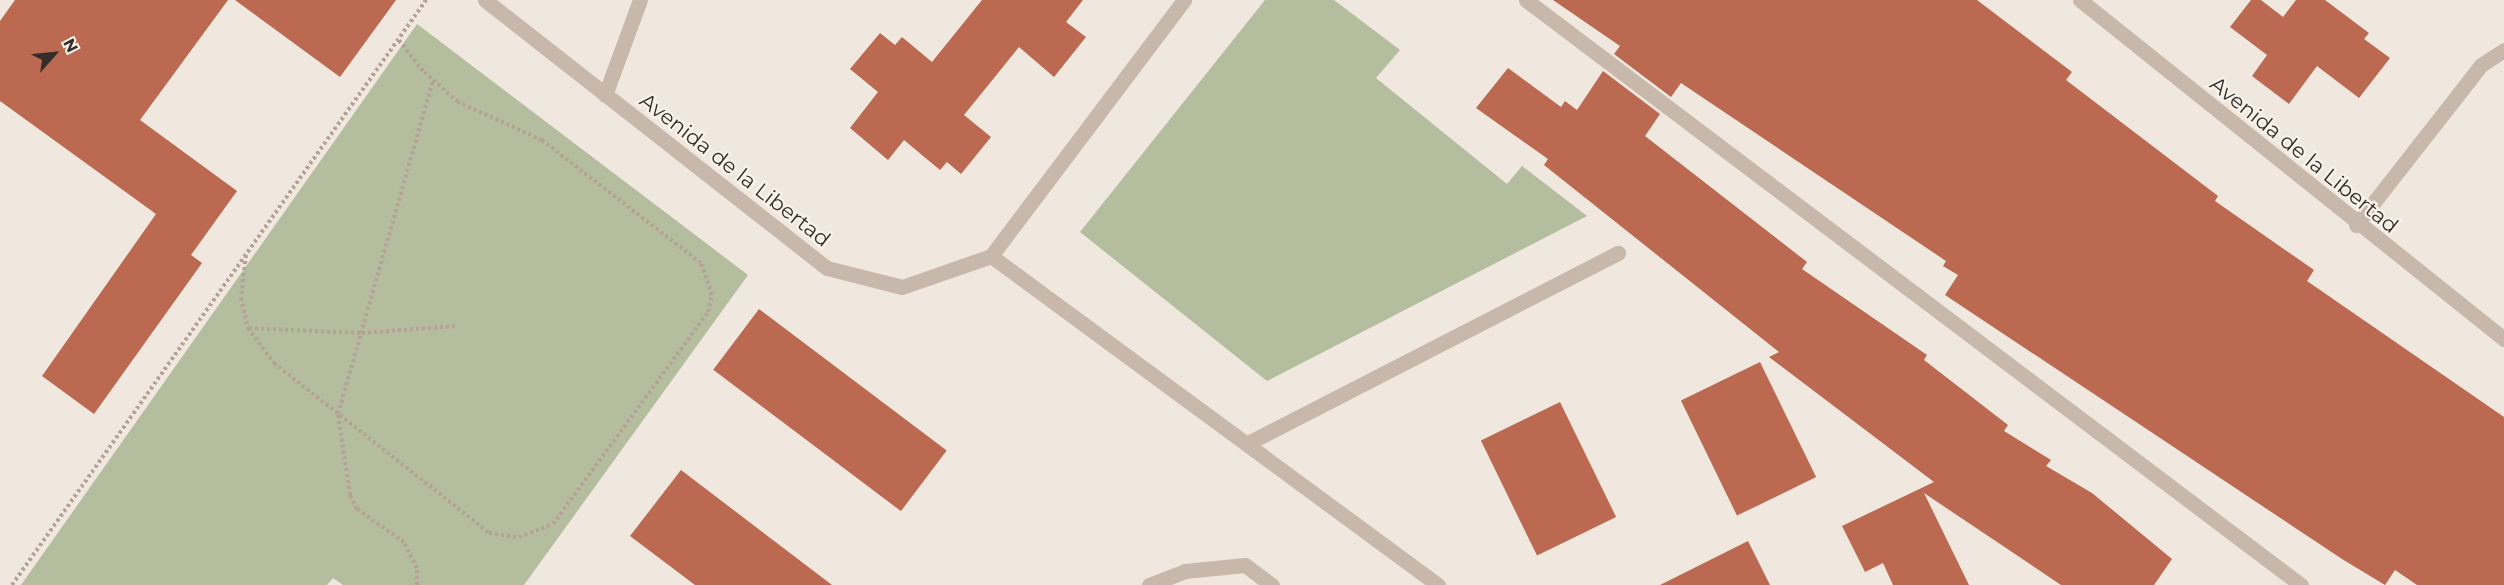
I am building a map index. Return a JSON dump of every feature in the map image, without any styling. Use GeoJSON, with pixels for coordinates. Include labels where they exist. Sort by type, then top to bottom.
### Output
{"type":"FeatureCollection","features":[{"type":"Feature","properties":{"kind":"street","name":"Avenida de la Libertad"},"geometry":{"type":"LineString","coordinates":[[484,0],[827,268],[902,287],[991,256]]}},
{"type":"Feature","properties":{"kind":"street"},"geometry":{"type":"LineString","coordinates":[[605,95],[640,0]]}},
{"type":"Feature","properties":{"kind":"street"},"geometry":{"type":"LineString","coordinates":[[1184,0],[991,256],[1250,442],[1438,585]]}},
{"type":"Feature","properties":{"kind":"street"},"geometry":{"type":"LineString","coordinates":[[1526,0],[2301,585]]}},
{"type":"Feature","properties":{"kind":"street","name":"Avenida de la Libertad"},"geometry":{"type":"LineString","coordinates":[[2080,0],[2356,225],[2504,339]]}},
{"type":"Feature","properties":{"kind":"street"},"geometry":{"type":"LineString","coordinates":[[2356,225],[2481,65],[2504,50]]}},
{"type":"Feature","properties":{"kind":"street"},"geometry":{"type":"LineString","coordinates":[[1250,442],[1618,253]]}},
{"type":"Feature","properties":{"kind":"street"},"geometry":{"type":"LineString","coordinates":[[1149,585],[1185,571],[1245,565],[1272,585]]}},
{"type":"Feature","properties":{"kind":"path"},"geometry":{"type":"LineString","coordinates":[[12,585],[426,0]]}},
{"type":"Feature","properties":{"kind":"path"},"geometry":{"type":"LineString","coordinates":[[246,255],[241,298],[248,328],[274,363],[489,533],[519,537],[553,524],[708,312],[712,295],[701,263],[542,140],[458,102],[433,81],[399,39]]}},
{"type":"Feature","properties":{"kind":"path"},"geometry":{"type":"LineString","coordinates":[[417,585],[417,568],[404,542],[357,509],[350,495],[338,414],[433,81]]}},
{"type":"Feature","properties":{"kind":"path"},"geometry":{"type":"LineString","coordinates":[[248,328],[362,333],[456,326]]}},
{"type":"Feature","properties":{"kind":"green space"},"geometry":{"type":"Polygon","coordinates":[[[1265,0],[1334,0],[1400,50],[1376,78],[1507,184],[1522,166],[1587,216],[1267,381],[1080,232],[1265,0]]]}},
{"type":"Feature","properties":{"kind":"green space"},"geometry":{"type":"Polygon","coordinates":[[[417,24],[748,275],[524,585],[343,585],[333,578],[327,585],[21,585],[417,24]]]}},
{"type":"Feature","properties":{"kind":"building"},"geometry":{"type":"Polygon","coordinates":[[[15,0],[228,0],[140,120],[237,191],[191,255],[202,263],[94,414],[42,376],[156,214],[0,101],[0,21],[15,0]]]}},
{"type":"Feature","properties":{"kind":"building"},"geometry":{"type":"Polygon","coordinates":[[[235,0],[396,0],[340,77],[235,0]]]}},
{"type":"Feature","properties":{"kind":"building"},"geometry":{"type":"Polygon","coordinates":[[[982,0],[1083,0],[1066,22],[1086,37],[1054,77],[1019,47],[964,115],[991,137],[961,174],[947,162],[940,170],[904,140],[888,160],[850,128],[878,92],[850,69],[880,33],[895,45],[902,37],[932,62],[982,0]]]}},
{"type":"Feature","properties":{"kind":"building"},"geometry":{"type":"Polygon","coordinates":[[[1553,0],[1977,0],[2072,72],[2066,80],[2218,196],[2215,201],[2314,270],[2307,281],[2504,417],[2504,585],[2417,585],[2395,570],[2385,585],[2342,559],[1945,295],[1958,275],[1943,266],[1946,261],[1681,83],[1671,97],[1614,54],[1620,46],[1553,0]]]}},
{"type":"Feature","properties":{"kind":"building"},"geometry":{"type":"Polygon","coordinates":[[[2251,0],[2261,0],[2283,17],[2296,0],[2325,0],[2369,33],[2364,39],[2390,58],[2359,98],[2317,66],[2289,104],[2252,76],[2267,55],[2230,27],[2251,0]]]}},
{"type":"Feature","properties":{"kind":"building"},"geometry":{"type":"Polygon","coordinates":[[[1508,68],[1561,107],[1565,101],[1577,110],[1603,71],[1660,114],[1645,136],[1807,262],[1802,269],[1927,355],[1924,360],[2008,425],[2004,431],[2051,460],[2046,466],[2092,493],[2172,559],[2154,585],[2061,585],[1924,493],[1969,585],[1893,585],[1883,563],[1865,572],[1842,526],[1934,482],[1769,357],[1779,352],[1544,165],[1548,159],[1476,108],[1508,68]]]}},
{"type":"Feature","properties":{"kind":"building"},"geometry":{"type":"Polygon","coordinates":[[[759,309],[947,450],[901,511],[713,370],[759,309]]]}},
{"type":"Feature","properties":{"kind":"building"},"geometry":{"type":"Polygon","coordinates":[[[1760,362],[1816,477],[1737,516],[1681,401],[1760,362]]]}},
{"type":"Feature","properties":{"kind":"building"},"geometry":{"type":"Polygon","coordinates":[[[1560,402],[1616,517],[1537,556],[1481,441],[1560,402]]]}},
{"type":"Feature","properties":{"kind":"building"},"geometry":{"type":"Polygon","coordinates":[[[681,470],[832,585],[695,585],[630,536],[681,470]]]}},
{"type":"Feature","properties":{"kind":"building"},"geometry":{"type":"Polygon","coordinates":[[[1748,541],[1770,585],[1660,585],[1748,541]]]}}]}
